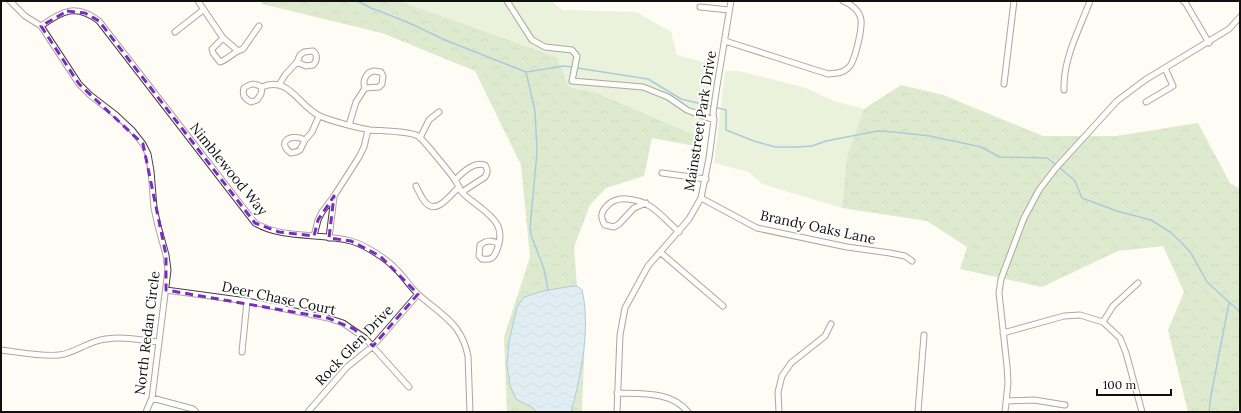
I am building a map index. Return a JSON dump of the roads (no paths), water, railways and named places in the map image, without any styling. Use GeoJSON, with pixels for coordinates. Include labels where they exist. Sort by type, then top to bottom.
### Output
{"type":"FeatureCollection","features":[{"type":"Feature","properties":{"kind":"street","name":"North Redan Circle"},"geometry":{"type":"LineString","coordinates":[[10,1],[25,16],[41,26],[80,84],[90,95],[116,115],[132,130],[143,144],[148,154],[154,208],[166,255],[168,270],[152,398],[146,412]]}},
{"type":"Feature","properties":{"kind":"street"},"geometry":{"type":"LineString","coordinates":[[198,1],[223,38],[237,50]]}},
{"type":"Feature","properties":{"kind":"street"},"geometry":{"type":"LineString","coordinates":[[507,1],[532,40],[544,47],[572,50],[577,56],[572,81],[643,87],[668,97],[687,110],[714,120]]}},
{"type":"Feature","properties":{"kind":"street","name":"Mainstreet Park Drive"},"geometry":{"type":"LineString","coordinates":[[617,412],[620,335],[625,308],[648,266],[679,232],[689,219],[701,198],[706,178],[714,120],[713,113],[731,1]]}},
{"type":"Feature","properties":{"kind":"street"},"geometry":{"type":"LineString","coordinates":[[725,41],[828,74],[840,73],[849,68],[854,59],[861,20],[856,9],[847,2],[843,1]]}},
{"type":"Feature","properties":{"kind":"street"},"geometry":{"type":"LineString","coordinates":[[1004,84],[1014,1]]}},
{"type":"Feature","properties":{"kind":"street"},"geometry":{"type":"LineString","coordinates":[[1064,90],[1067,61],[1090,1]]}},
{"type":"Feature","properties":{"kind":"street"},"geometry":{"type":"LineString","coordinates":[[1183,1],[1186,2],[1209,43]]}},
{"type":"Feature","properties":{"kind":"street"},"geometry":{"type":"LineString","coordinates":[[700,7],[729,10]]}},
{"type":"Feature","properties":{"kind":"street"},"geometry":{"type":"LineString","coordinates":[[175,32],[203,10]]}},
{"type":"Feature","properties":{"kind":"street","name":"Nimblewood Way"},"geometry":{"type":"LineString","coordinates":[[41,26],[57,15],[67,11],[86,13],[99,21],[255,223],[263,228],[279,232],[351,241],[380,256],[396,269],[418,294],[451,322],[464,342],[468,356],[470,412]]}},
{"type":"Feature","properties":{"kind":"street"},"geometry":{"type":"LineString","coordinates":[[1005,412],[1007,401],[1007,366],[999,293],[1001,279],[1024,218],[1038,190],[1055,169],[1117,101],[1145,80],[1209,43],[1229,29],[1240,17]]}},
{"type":"Feature","properties":{"kind":"street"},"geometry":{"type":"LineString","coordinates":[[223,38],[212,49],[212,53],[220,62],[229,58],[237,50],[243,49],[259,26]]}},
{"type":"Feature","properties":{"kind":"street"},"geometry":{"type":"LineString","coordinates":[[279,85],[289,69],[296,62]]}},
{"type":"Feature","properties":{"kind":"street"},"geometry":{"type":"LineString","coordinates":[[1146,102],[1173,86],[1165,68]]}},
{"type":"Feature","properties":{"kind":"street"},"geometry":{"type":"LineString","coordinates":[[262,87],[272,84],[279,85],[292,93],[320,116],[349,125],[368,130],[420,136],[420,138],[455,180],[462,192],[498,224],[501,235],[499,244],[496,254],[492,259],[482,260],[479,256],[480,245],[484,242],[495,242],[499,244]]}},
{"type":"Feature","properties":{"kind":"street"},"geometry":{"type":"LineString","coordinates":[[349,125],[356,102],[365,88]]}},
{"type":"Feature","properties":{"kind":"street"},"geometry":{"type":"LineString","coordinates":[[420,138],[429,120],[439,112]]}},
{"type":"Feature","properties":{"kind":"street"},"geometry":{"type":"LineString","coordinates":[[305,140],[312,132],[320,116]]}},
{"type":"Feature","properties":{"kind":"street"},"geometry":{"type":"LineString","coordinates":[[314,236],[318,220],[322,212],[359,157],[364,147],[368,130]]}},
{"type":"Feature","properties":{"kind":"street"},"geometry":{"type":"LineString","coordinates":[[455,180],[476,164],[481,163],[485,165],[487,169],[485,177],[462,192]]}},
{"type":"Feature","properties":{"kind":"street"},"geometry":{"type":"LineString","coordinates":[[662,173],[706,178]]}},
{"type":"Feature","properties":{"kind":"street"},"geometry":{"type":"LineString","coordinates":[[416,186],[425,203],[436,207],[444,202],[459,187]]}},
{"type":"Feature","properties":{"kind":"street"},"geometry":{"type":"LineString","coordinates":[[329,238],[334,196]]}},
{"type":"Feature","properties":{"kind":"street"},"geometry":{"type":"LineString","coordinates":[[646,203],[634,208],[619,224],[614,227],[604,225],[601,215],[603,210],[612,201],[622,198],[638,200],[646,203],[658,211],[679,232]]}},
{"type":"Feature","properties":{"kind":"street","name":"Brandy Oaks Lane"},"geometry":{"type":"LineString","coordinates":[[701,198],[757,228],[847,247],[905,256],[912,261]]}},
{"type":"Feature","properties":{"kind":"street"},"geometry":{"type":"LineString","coordinates":[[660,252],[723,306]]}},
{"type":"Feature","properties":{"kind":"street"},"geometry":{"type":"LineString","coordinates":[[1103,322],[1113,306],[1138,283]]}},
{"type":"Feature","properties":{"kind":"street","name":"Deer Chase Court"},"geometry":{"type":"LineString","coordinates":[[166,290],[247,301],[328,318],[354,329],[365,338],[409,387]]}},
{"type":"Feature","properties":{"kind":"street","name":"Rock Glen Drive"},"geometry":{"type":"LineString","coordinates":[[308,412],[347,367],[373,346],[418,294]]}},
{"type":"Feature","properties":{"kind":"street"},"geometry":{"type":"LineString","coordinates":[[242,352],[247,301]]}},
{"type":"Feature","properties":{"kind":"street"},"geometry":{"type":"LineString","coordinates":[[1003,333],[1064,316],[1080,315],[1103,322],[1120,338],[1126,353],[1142,412]]}},
{"type":"Feature","properties":{"kind":"street"},"geometry":{"type":"LineString","coordinates":[[779,412],[778,392],[782,376],[791,363],[824,336],[831,324]]}},
{"type":"Feature","properties":{"kind":"street"},"geometry":{"type":"LineString","coordinates":[[918,412],[924,335]]}},
{"type":"Feature","properties":{"kind":"street"},"geometry":{"type":"LineString","coordinates":[[1,350],[58,356],[72,352],[95,341],[107,339],[158,342]]}},
{"type":"Feature","properties":{"kind":"street"},"geometry":{"type":"LineString","coordinates":[[617,393],[663,396],[676,401],[688,412]]}},
{"type":"Feature","properties":{"kind":"street"},"geometry":{"type":"LineString","coordinates":[[152,398],[193,409],[196,412]]}},
{"type":"Feature","properties":{"kind":"street"},"geometry":{"type":"LineString","coordinates":[[1007,401],[1034,400],[1065,405]]}},
{"type":"Feature","properties":{"kind":"water"},"geometry":{"type":"Polygon","coordinates":[[[577,286],[582,290],[585,304],[585,335],[584,351],[571,412],[537,412],[533,408],[516,399],[510,386],[507,365],[509,342],[517,307],[524,297],[543,291],[577,286]]]}},
{"type":"Feature","properties":{"kind":"waterway"},"geometry":{"type":"LineString","coordinates":[[357,1],[445,40],[526,72],[564,66],[573,67]]}},
{"type":"Feature","properties":{"kind":"waterway"},"geometry":{"type":"LineString","coordinates":[[577,68],[648,79],[681,99],[726,110],[726,130],[754,141],[775,147],[812,146],[826,141],[878,131],[894,132],[930,136],[981,147],[1000,157],[1047,158],[1056,165]]}},
{"type":"Feature","properties":{"kind":"waterway"},"geometry":{"type":"LineString","coordinates":[[526,72],[535,111],[537,152],[530,228],[531,235],[544,269],[548,290]]}},
{"type":"Feature","properties":{"kind":"waterway"},"geometry":{"type":"LineString","coordinates":[[1059,167],[1075,181],[1082,198],[1117,211],[1151,220],[1170,232],[1191,253],[1207,282],[1240,312]]}},
{"type":"Feature","properties":{"kind":"waterway"},"geometry":{"type":"LineString","coordinates":[[1209,412],[1229,303]]}}]}
